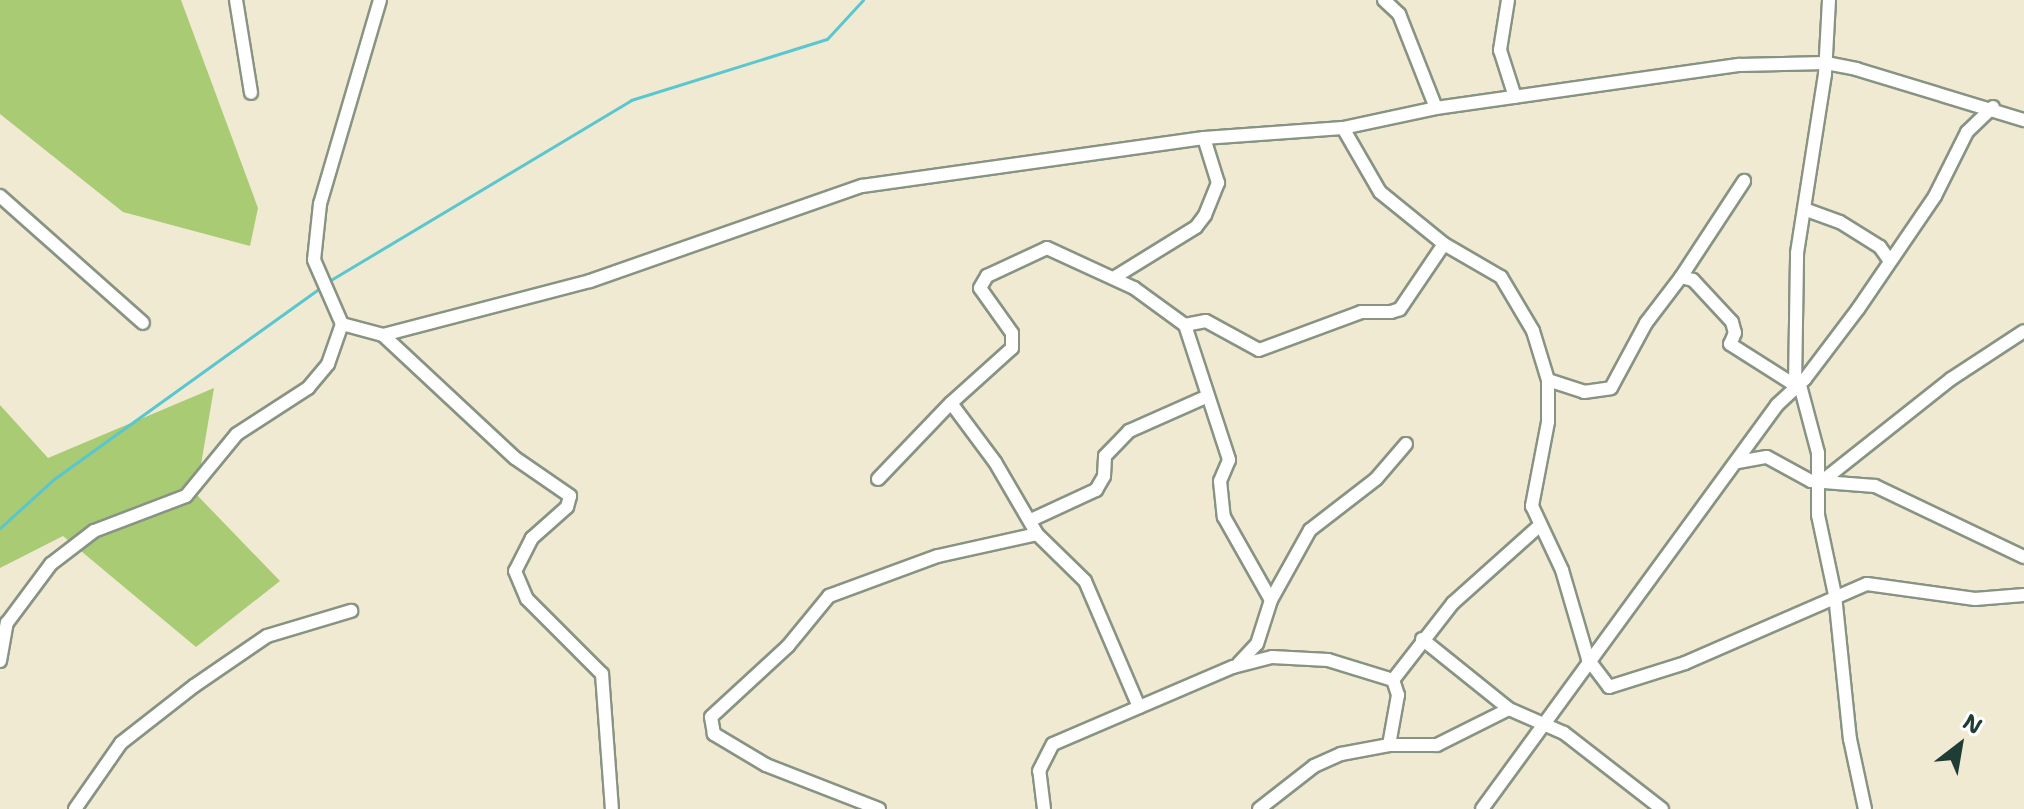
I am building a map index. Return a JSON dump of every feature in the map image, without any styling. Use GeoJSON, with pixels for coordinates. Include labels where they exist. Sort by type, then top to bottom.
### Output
{"type":"FeatureCollection","features":[{"type":"Feature","properties":{"kind":"street"},"geometry":{"type":"LineString","coordinates":[[236,0],[251,93]]}},
{"type":"Feature","properties":{"kind":"street"},"geometry":{"type":"LineString","coordinates":[[0,661],[7,623],[51,564],[94,531],[161,510],[186,496],[237,434],[308,388],[328,364],[342,324],[314,260],[320,204],[380,0]]}},
{"type":"Feature","properties":{"kind":"street"},"geometry":{"type":"LineString","coordinates":[[1384,0],[1399,14],[1436,108]]}},
{"type":"Feature","properties":{"kind":"street"},"geometry":{"type":"LineString","coordinates":[[1508,0],[1500,50],[1515,97]]}},
{"type":"Feature","properties":{"kind":"street"},"geometry":{"type":"LineString","coordinates":[[1795,386],[1793,303],[1826,63],[1829,0]]}},
{"type":"Feature","properties":{"kind":"street"},"geometry":{"type":"LineString","coordinates":[[383,335],[590,281],[862,186],[1204,138],[1343,128],[1436,108],[1740,65],[1826,63],[1993,107],[2024,120]]}},
{"type":"Feature","properties":{"kind":"street"},"geometry":{"type":"LineString","coordinates":[[1482,809],[1588,659],[1935,196],[1967,132],[1993,107]]}},
{"type":"Feature","properties":{"kind":"street"},"geometry":{"type":"LineString","coordinates":[[1343,128],[1380,192],[1444,244],[1485,266],[1513,291],[1548,380],[1547,434],[1532,506],[1538,527],[1562,570],[1588,659],[1615,689],[1748,638],[1835,595],[1875,583],[1975,599],[2024,595]]}},
{"type":"Feature","properties":{"kind":"street"},"geometry":{"type":"LineString","coordinates":[[1115,277],[1196,227],[1214,202],[1218,183],[1204,138]]}},
{"type":"Feature","properties":{"kind":"street"},"geometry":{"type":"LineString","coordinates":[[1548,380],[1584,392],[1611,388],[1646,323],[1681,277],[1744,181]]}},
{"type":"Feature","properties":{"kind":"street"},"geometry":{"type":"LineString","coordinates":[[0,196],[143,323]]}},
{"type":"Feature","properties":{"kind":"street"},"geometry":{"type":"LineString","coordinates":[[1804,209],[1840,222],[1880,247],[1889,260]]}},
{"type":"Feature","properties":{"kind":"street"},"geometry":{"type":"LineString","coordinates":[[1185,325],[1206,321],[1259,350],[1361,312],[1391,312],[1400,309],[1444,244]]}},
{"type":"Feature","properties":{"kind":"street"},"geometry":{"type":"LineString","coordinates":[[878,479],[951,403],[1012,348],[1012,333],[980,288],[987,276],[1047,248],[1115,277],[1185,325],[1229,460],[1220,481],[1224,517],[1271,600]]}},
{"type":"Feature","properties":{"kind":"street"},"geometry":{"type":"LineString","coordinates":[[1681,277],[1693,280],[1732,322],[1735,333],[1730,344],[1795,386],[1808,408],[1821,482],[1818,515],[1835,595],[1850,739],[1865,809]]}},
{"type":"Feature","properties":{"kind":"street"},"geometry":{"type":"LineString","coordinates":[[342,324],[383,335],[515,458],[570,496],[567,507],[532,538],[515,571],[527,599],[602,674],[612,809]]}},
{"type":"Feature","properties":{"kind":"street"},"geometry":{"type":"LineString","coordinates":[[1821,482],[1951,379],[2024,331]]}},
{"type":"Feature","properties":{"kind":"street"},"geometry":{"type":"LineString","coordinates":[[1031,520],[1096,490],[1104,476],[1105,456],[1129,431],[1208,396]]}},
{"type":"Feature","properties":{"kind":"street"},"geometry":{"type":"LineString","coordinates":[[951,403],[1031,520],[1037,534],[1085,581],[1139,707]]}},
{"type":"Feature","properties":{"kind":"street"},"geometry":{"type":"LineString","coordinates":[[1233,667],[1257,644],[1271,600],[1315,524],[1376,479],[1406,444]]}},
{"type":"Feature","properties":{"kind":"street"},"geometry":{"type":"LineString","coordinates":[[1738,462],[1767,457],[1821,482],[1875,486],[2024,557]]}},
{"type":"Feature","properties":{"kind":"street"},"geometry":{"type":"LineString","coordinates":[[1393,680],[1422,639],[1538,527]]}},
{"type":"Feature","properties":{"kind":"street"},"geometry":{"type":"LineString","coordinates":[[879,809],[733,747],[714,734],[711,717],[788,646],[829,596],[938,556],[1037,534]]}},
{"type":"Feature","properties":{"kind":"street"},"geometry":{"type":"LineString","coordinates":[[75,809],[114,751],[184,694],[267,636],[351,611]]}},
{"type":"Feature","properties":{"kind":"street"},"geometry":{"type":"LineString","coordinates":[[1422,639],[1509,709],[1546,721],[1662,809]]}},
{"type":"Feature","properties":{"kind":"street"},"geometry":{"type":"LineString","coordinates":[[1044,809],[1039,771],[1045,751],[1092,725],[1233,667],[1272,657],[1328,660],[1393,680]]}},
{"type":"Feature","properties":{"kind":"street"},"geometry":{"type":"LineString","coordinates":[[1389,745],[1398,695],[1393,680]]}},
{"type":"Feature","properties":{"kind":"street"},"geometry":{"type":"LineString","coordinates":[[1259,809],[1314,766],[1389,745],[1437,745],[1509,709]]}},
{"type":"Feature","properties":{"kind":"green space"},"geometry":{"type":"Polygon","coordinates":[[[0,0],[181,0],[258,208],[250,246],[123,212],[0,114],[0,0]]]}},
{"type":"Feature","properties":{"kind":"green space"},"geometry":{"type":"Polygon","coordinates":[[[214,388],[196,494],[280,581],[196,647],[63,536],[0,568],[0,405],[48,458],[214,388]]]}},
{"type":"Feature","properties":{"kind":"waterway"},"geometry":{"type":"LineString","coordinates":[[329,281],[631,100],[827,39],[863,0]]}},
{"type":"Feature","properties":{"kind":"waterway"},"geometry":{"type":"LineString","coordinates":[[0,528],[54,479],[320,288]]}}]}
